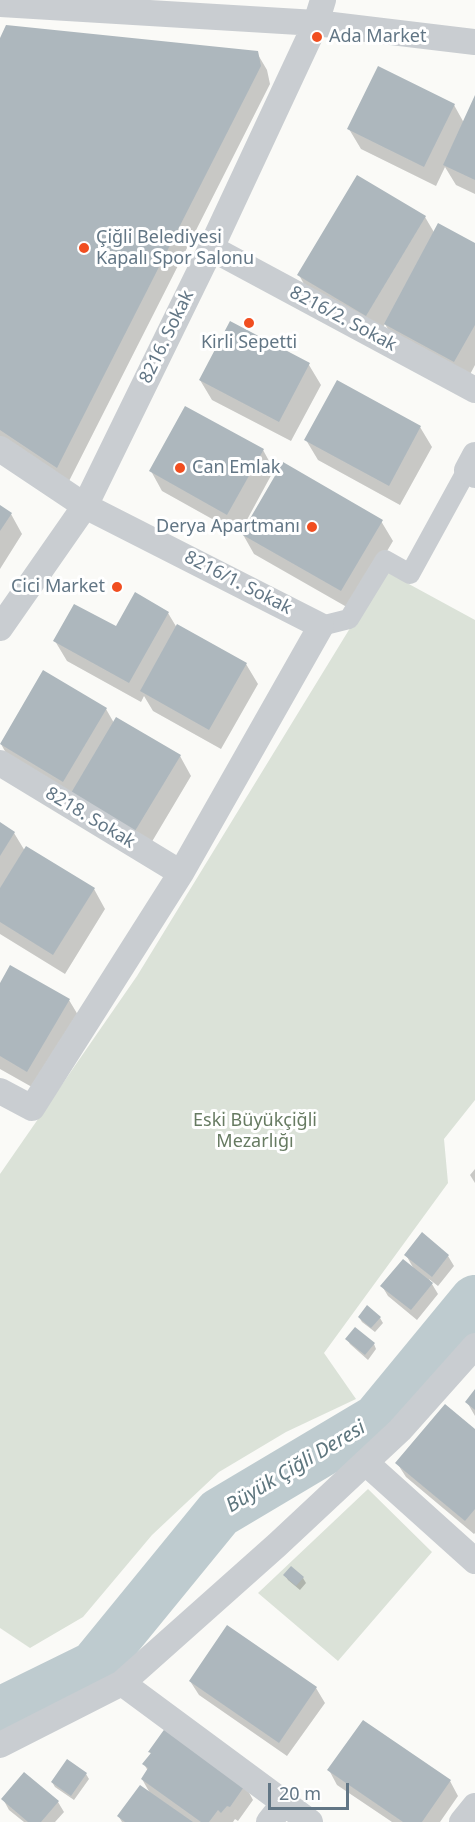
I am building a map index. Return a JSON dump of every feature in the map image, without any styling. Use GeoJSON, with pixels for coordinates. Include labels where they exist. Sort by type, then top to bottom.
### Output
{"type":"FeatureCollection","features":[{"type":"Feature","properties":{"kind":"street"},"geometry":{"type":"LineString","coordinates":[[0,4],[320,12],[475,42]]}},
{"type":"Feature","properties":{"kind":"street","name":"8216. Sokak"},"geometry":{"type":"LineString","coordinates":[[0,628],[85,506],[211,248],[320,12]]}},
{"type":"Feature","properties":{"kind":"street","name":"8216/2. Sokak"},"geometry":{"type":"LineString","coordinates":[[211,248],[475,390]]}},
{"type":"Feature","properties":{"kind":"street","name":"8216/1. Sokak"},"geometry":{"type":"LineString","coordinates":[[0,449],[85,506],[321,626]]}},
{"type":"Feature","properties":{"kind":"street"},"geometry":{"type":"LineString","coordinates":[[0,1091],[32,1108],[181,873],[321,626],[350,619],[386,560],[410,573],[472,467]]}},
{"type":"Feature","properties":{"kind":"street","name":"8218. Sokak"},"geometry":{"type":"LineString","coordinates":[[0,763],[181,873]]}},
{"type":"Feature","properties":{"kind":"street"},"geometry":{"type":"LineString","coordinates":[[0,1745],[122,1683],[366,1463],[400,1430],[475,1346]]}},
{"type":"Feature","properties":{"kind":"street"},"geometry":{"type":"LineString","coordinates":[[366,1463],[475,1561]]}},
{"type":"Feature","properties":{"kind":"street"},"geometry":{"type":"LineString","coordinates":[[122,1683],[277,1813],[310,1822]]}},
{"type":"Feature","properties":{"kind":"street"},"geometry":{"type":"LineString","coordinates":[[462,1822],[475,1806]]}},
{"type":"Feature","properties":{"kind":"green space","name":"Eski Büyükçiğli Mezarlığı"},"geometry":{"type":"Polygon","coordinates":[[[385,571],[475,620],[475,1100],[444,1139],[448,1183],[324,1353],[356,1399],[286,1432],[219,1472],[152,1535],[83,1617],[30,1648],[0,1628],[0,1174],[137,976],[385,571]]]}},
{"type":"Feature","properties":{"kind":"green space"},"geometry":{"type":"Polygon","coordinates":[[[368,1489],[432,1552],[338,1661],[258,1593],[368,1489]]]}},
{"type":"Feature","properties":{"kind":"building","name":"Çiğli Belediyesi Kapalı Spor Salonu"},"geometry":{"type":"Polygon","coordinates":[[[6,25],[258,51],[261,66],[57,468],[0,430],[0,38],[6,25]]]}},
{"type":"Feature","properties":{"kind":"building"},"geometry":{"type":"Polygon","coordinates":[[[378,66],[455,104],[424,167],[347,129],[378,66]]]}},
{"type":"Feature","properties":{"kind":"building"},"geometry":{"type":"Polygon","coordinates":[[[475,95],[475,180],[443,165],[475,95]]]}},
{"type":"Feature","properties":{"kind":"building"},"geometry":{"type":"Polygon","coordinates":[[[357,175],[426,216],[366,316],[297,275],[357,175]]]}},
{"type":"Feature","properties":{"kind":"building"},"geometry":{"type":"Polygon","coordinates":[[[438,223],[475,243],[475,325],[454,362],[384,324],[438,223]]]}},
{"type":"Feature","properties":{"kind":"building"},"geometry":{"type":"Polygon","coordinates":[[[230,321],[310,363],[279,422],[199,380],[230,321]]]}},
{"type":"Feature","properties":{"kind":"building"},"geometry":{"type":"Polygon","coordinates":[[[337,380],[421,426],[389,486],[304,440],[337,380]]]}},
{"type":"Feature","properties":{"kind":"building"},"geometry":{"type":"Polygon","coordinates":[[[185,406],[264,449],[227,515],[149,471],[185,406]]]}},
{"type":"Feature","properties":{"kind":"building","name":"Derya Apartmanı"},"geometry":{"type":"Polygon","coordinates":[[[283,462],[383,520],[341,591],[241,534],[283,462]]]}},
{"type":"Feature","properties":{"kind":"building"},"geometry":{"type":"Polygon","coordinates":[[[0,505],[12,513],[0,531],[0,505]]]}},
{"type":"Feature","properties":{"kind":"building"},"geometry":{"type":"Polygon","coordinates":[[[135,592],[169,612],[129,683],[53,641],[74,604],[116,626],[135,592]]]}},
{"type":"Feature","properties":{"kind":"building"},"geometry":{"type":"Polygon","coordinates":[[[177,624],[247,663],[209,730],[140,691],[177,624]]]}},
{"type":"Feature","properties":{"kind":"building"},"geometry":{"type":"Polygon","coordinates":[[[43,670],[107,708],[63,782],[0,744],[43,670]]]}},
{"type":"Feature","properties":{"kind":"building"},"geometry":{"type":"Polygon","coordinates":[[[116,717],[181,755],[135,831],[71,793],[116,717]]]}},
{"type":"Feature","properties":{"kind":"building"},"geometry":{"type":"Polygon","coordinates":[[[0,822],[15,832],[0,856],[0,822]]]}},
{"type":"Feature","properties":{"kind":"building"},"geometry":{"type":"Polygon","coordinates":[[[26,846],[95,888],[53,955],[0,922],[0,888],[26,846]]]}},
{"type":"Feature","properties":{"kind":"building"},"geometry":{"type":"Polygon","coordinates":[[[10,965],[70,999],[27,1072],[0,1056],[0,983],[10,965]]]}},
{"type":"Feature","properties":{"kind":"building"},"geometry":{"type":"Polygon","coordinates":[[[422,1232],[449,1255],[432,1277],[404,1255],[422,1232]]]}},
{"type":"Feature","properties":{"kind":"building"},"geometry":{"type":"Polygon","coordinates":[[[403,1259],[433,1283],[411,1310],[380,1286],[403,1259]]]}},
{"type":"Feature","properties":{"kind":"building"},"geometry":{"type":"Polygon","coordinates":[[[367,1305],[381,1317],[371,1328],[358,1317],[367,1305]]]}},
{"type":"Feature","properties":{"kind":"building"},"geometry":{"type":"Polygon","coordinates":[[[355,1327],[375,1343],[365,1355],[345,1339],[355,1327]]]}},
{"type":"Feature","properties":{"kind":"building"},"geometry":{"type":"Polygon","coordinates":[[[475,1389],[475,1410],[465,1402],[475,1389]]]}},
{"type":"Feature","properties":{"kind":"building"},"geometry":{"type":"Polygon","coordinates":[[[445,1404],[475,1429],[475,1509],[465,1521],[395,1463],[445,1404]]]}},
{"type":"Feature","properties":{"kind":"building"},"geometry":{"type":"Polygon","coordinates":[[[291,1566],[304,1577],[296,1586],[283,1575],[291,1566]]]}},
{"type":"Feature","properties":{"kind":"building"},"geometry":{"type":"Polygon","coordinates":[[[227,1625],[317,1687],[279,1743],[189,1681],[227,1625]]]}},
{"type":"Feature","properties":{"kind":"building"},"geometry":{"type":"Polygon","coordinates":[[[363,1720],[451,1780],[422,1822],[403,1822],[327,1770],[363,1720]]]}},
{"type":"Feature","properties":{"kind":"building"},"geometry":{"type":"Polygon","coordinates":[[[166,1727],[246,1784],[230,1807],[227,1806],[221,1813],[218,1810],[209,1822],[201,1822],[141,1779],[148,1768],[142,1764],[166,1727]]]}},
{"type":"Feature","properties":{"kind":"building"},"geometry":{"type":"Polygon","coordinates":[[[67,1759],[87,1773],[71,1796],[51,1782],[67,1759]]]}},
{"type":"Feature","properties":{"kind":"building"},"geometry":{"type":"Polygon","coordinates":[[[24,1772],[59,1801],[41,1822],[28,1822],[1,1799],[24,1772]]]}},
{"type":"Feature","properties":{"kind":"building"},"geometry":{"type":"Polygon","coordinates":[[[140,1785],[193,1822],[125,1822],[117,1816],[140,1785]]]}},
{"type":"Feature","properties":{"kind":"waterway","name":"Büyük Çiğli Deresi"},"geometry":{"type":"LineString","coordinates":[[0,1712],[94,1666],[219,1513],[377,1419],[475,1300]]}},
{"type":"Feature","properties":{"kind":"place","name":"Ada Market"},"geometry":{"type":"Point","coordinates":[317,37]}},
{"type":"Feature","properties":{"kind":"place","name":"Çiğli Belediyesi Kapalı Spor Salonu"},"geometry":{"type":"Point","coordinates":[84,248]}},
{"type":"Feature","properties":{"kind":"place","name":"Kirli Sepetti"},"geometry":{"type":"Point","coordinates":[249,323]}},
{"type":"Feature","properties":{"kind":"place","name":"Can Emlak"},"geometry":{"type":"Point","coordinates":[180,468]}},
{"type":"Feature","properties":{"kind":"place","name":"Derya Apartmanı"},"geometry":{"type":"Point","coordinates":[312,527]}},
{"type":"Feature","properties":{"kind":"place","name":"Cici Market"},"geometry":{"type":"Point","coordinates":[117,587]}}]}
